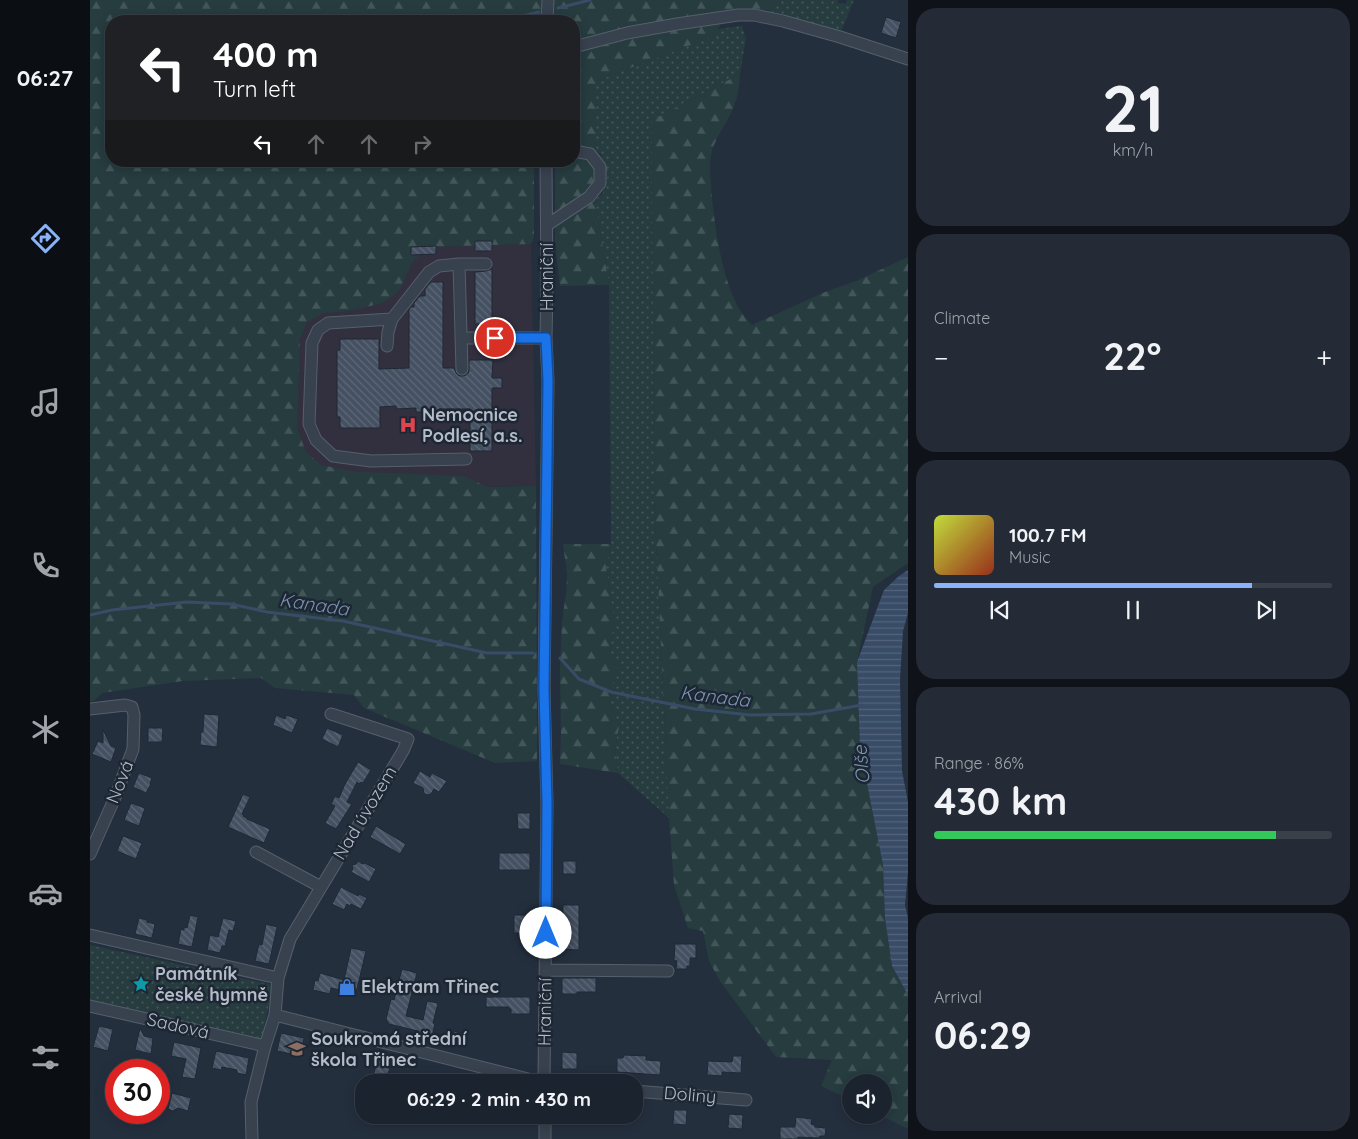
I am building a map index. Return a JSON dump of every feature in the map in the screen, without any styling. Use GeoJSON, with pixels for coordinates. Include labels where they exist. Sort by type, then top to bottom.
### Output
{"type":"FeatureCollection","features":[{"type":"Feature","properties":{"kind":"street"},"geometry":{"type":"LineString","coordinates":[[547,15],[548,0]]}},
{"type":"Feature","properties":{"kind":"street"},"geometry":{"type":"LineString","coordinates":[[580,45],[627,33],[677,24],[738,15],[754,15],[830,34],[908,59]]}},
{"type":"Feature","properties":{"kind":"street"},"geometry":{"type":"LineString","coordinates":[[547,225],[589,197],[600,183],[600,167],[590,154],[580,152]]}},
{"type":"Feature","properties":{"kind":"street","name":"Hraniční"},"geometry":{"type":"LineString","coordinates":[[544,1074],[547,804],[544,689],[548,381],[546,338],[548,167]]}},
{"type":"Feature","properties":{"kind":"street"},"geometry":{"type":"LineString","coordinates":[[459,264],[462,369]]}},
{"type":"Feature","properties":{"kind":"street"},"geometry":{"type":"LineString","coordinates":[[387,346],[388,332],[392,319],[429,272],[438,266],[486,264]]}},
{"type":"Feature","properties":{"kind":"street"},"geometry":{"type":"LineString","coordinates":[[392,319],[328,323],[318,330],[312,343],[309,424],[316,440],[333,456],[371,461],[466,459]]}},
{"type":"Feature","properties":{"kind":"street"},"geometry":{"type":"LineString","coordinates":[[461,338],[546,338]]}},
{"type":"Feature","properties":{"kind":"street","name":"Nová"},"geometry":{"type":"LineString","coordinates":[[90,709],[125,705],[132,708],[134,715],[133,749],[116,795],[90,854]]}},
{"type":"Feature","properties":{"kind":"street","name":"Nad úvozem"},"geometry":{"type":"LineString","coordinates":[[252,1139],[251,1102],[275,1015],[278,978],[290,939],[403,751],[408,739],[331,714]]}},
{"type":"Feature","properties":{"kind":"street"},"geometry":{"type":"LineString","coordinates":[[256,852],[321,887]]}},
{"type":"Feature","properties":{"kind":"street"},"geometry":{"type":"LineString","coordinates":[[90,935],[278,978]]}},
{"type":"Feature","properties":{"kind":"street"},"geometry":{"type":"LineString","coordinates":[[546,970],[668,971]]}},
{"type":"Feature","properties":{"kind":"street","name":"Sadová"},"geometry":{"type":"LineString","coordinates":[[90,1006],[265,1046]]}},
{"type":"Feature","properties":{"kind":"street"},"geometry":{"type":"LineString","coordinates":[[275,1015],[508,1074]]}},
{"type":"Feature","properties":{"kind":"street","name":"Doliny"},"geometry":{"type":"LineString","coordinates":[[643,1092],[746,1100]]}},
{"type":"Feature","properties":{"kind":"street"},"geometry":{"type":"LineString","coordinates":[[545,1124],[545,1139]]}},
{"type":"Feature","properties":{"kind":"shaded area","name":"Nemocnice Podlesí, a.s."},"geometry":{"type":"Polygon","coordinates":[[[531,244],[536,486],[283,489],[280,247],[427,247],[531,244]]]}},
{"type":"Feature","properties":{"kind":"green space"},"geometry":{"type":"Polygon","coordinates":[[[90,0],[782,0],[769,10],[728,11],[714,36],[596,81],[596,151],[605,163],[608,176],[604,188],[595,200],[609,285],[560,286],[555,241],[555,167],[580,167],[580,15],[105,15],[105,167],[534,167],[534,237],[531,244],[427,247],[411,264],[399,291],[383,303],[348,311],[323,313],[307,322],[300,338],[297,428],[306,452],[321,465],[356,472],[464,476],[487,487],[536,486],[537,761],[495,763],[364,708],[354,695],[275,688],[261,678],[183,681],[102,693],[94,701],[90,701],[90,0]]]}},
{"type":"Feature","properties":{"kind":"green space"},"geometry":{"type":"Polygon","coordinates":[[[782,0],[838,0],[838,3],[846,4],[847,0],[854,0],[841,32],[796,22],[767,12],[777,2],[782,0]]]}},
{"type":"Feature","properties":{"kind":"green space"},"geometry":{"type":"Polygon","coordinates":[[[742,26],[746,39],[740,74],[652,120],[654,496],[669,818],[618,773],[615,748],[619,727],[610,701],[611,686],[617,675],[611,656],[614,621],[606,567],[611,544],[609,285],[595,200],[603,193],[601,154],[596,151],[596,81],[714,36],[718,29],[742,26]]]}},
{"type":"Feature","properties":{"kind":"green space"},"geometry":{"type":"Polygon","coordinates":[[[740,74],[736,102],[714,144],[710,159],[710,170],[715,223],[723,264],[734,299],[752,325],[908,257],[908,563],[873,587],[857,662],[860,748],[883,865],[885,918],[892,966],[908,995],[908,1129],[892,1121],[892,1074],[842,1074],[842,1096],[821,1086],[832,1060],[776,1057],[720,981],[709,961],[703,931],[688,928],[674,885],[669,818],[654,496],[652,120],[740,74]]]}},
{"type":"Feature","properties":{"kind":"green space"},"geometry":{"type":"Polygon","coordinates":[[[563,544],[611,544],[606,567],[614,621],[611,656],[619,666],[611,686],[610,701],[619,727],[615,748],[618,773],[560,764],[560,668],[567,574],[563,544]]]}},
{"type":"Feature","properties":{"kind":"green space"},"geometry":{"type":"Polygon","coordinates":[[[90,945],[273,985],[261,1041],[90,1004],[90,945]]]}},
{"type":"Feature","properties":{"kind":"water"},"geometry":{"type":"Polygon","coordinates":[[[908,570],[908,613],[903,631],[900,679],[902,771],[908,802],[908,872],[905,905],[908,918],[908,995],[892,966],[885,918],[883,865],[860,748],[857,662],[884,590],[908,570]]]}},
{"type":"Feature","properties":{"kind":"building"},"geometry":{"type":"Polygon","coordinates":[[[886,17],[901,22],[896,38],[881,33],[886,17]]]}},
{"type":"Feature","properties":{"kind":"building"},"geometry":{"type":"Polygon","coordinates":[[[475,241],[492,241],[492,251],[475,251],[475,241]]]}},
{"type":"Feature","properties":{"kind":"building"},"geometry":{"type":"Polygon","coordinates":[[[436,246],[436,254],[411,255],[411,247],[436,246]]]}},
{"type":"Feature","properties":{"kind":"building"},"geometry":{"type":"Polygon","coordinates":[[[492,269],[492,324],[475,324],[475,272],[492,269]]]}},
{"type":"Feature","properties":{"kind":"building"},"geometry":{"type":"Polygon","coordinates":[[[431,282],[443,282],[443,368],[454,368],[459,376],[463,376],[469,372],[469,360],[493,360],[492,378],[502,378],[502,388],[492,388],[492,451],[470,451],[470,409],[439,409],[439,412],[429,414],[416,412],[416,408],[396,409],[396,406],[380,407],[380,428],[340,428],[340,417],[337,417],[337,350],[340,350],[340,339],[379,339],[379,369],[409,368],[409,309],[414,307],[414,303],[420,296],[425,296],[425,289],[431,282]]]}},
{"type":"Feature","properties":{"kind":"building"},"geometry":{"type":"Polygon","coordinates":[[[204,714],[219,715],[217,747],[200,745],[204,714]]]}},
{"type":"Feature","properties":{"kind":"building"},"geometry":{"type":"Polygon","coordinates":[[[276,715],[285,719],[286,715],[298,719],[292,733],[273,725],[276,715]]]}},
{"type":"Feature","properties":{"kind":"building"},"geometry":{"type":"Polygon","coordinates":[[[148,728],[163,728],[162,742],[148,742],[148,728]]]}},
{"type":"Feature","properties":{"kind":"building"},"geometry":{"type":"Polygon","coordinates":[[[327,728],[343,735],[338,747],[322,739],[327,728]]]}},
{"type":"Feature","properties":{"kind":"building"},"geometry":{"type":"Polygon","coordinates":[[[103,730],[111,746],[116,748],[111,762],[92,754],[98,741],[103,743],[103,730]]]}},
{"type":"Feature","properties":{"kind":"building"},"geometry":{"type":"Polygon","coordinates":[[[358,762],[371,770],[363,783],[359,784],[357,782],[347,802],[352,804],[336,829],[325,823],[335,806],[331,804],[335,796],[339,798],[358,762]]]}},
{"type":"Feature","properties":{"kind":"building"},"geometry":{"type":"Polygon","coordinates":[[[420,771],[430,777],[432,773],[447,781],[439,792],[434,789],[431,794],[427,795],[424,793],[423,788],[413,783],[420,771]]]}},
{"type":"Feature","properties":{"kind":"building"},"geometry":{"type":"Polygon","coordinates":[[[139,773],[152,778],[146,793],[133,787],[139,773]]]}},
{"type":"Feature","properties":{"kind":"building"},"geometry":{"type":"Polygon","coordinates":[[[243,794],[250,797],[242,814],[243,816],[270,829],[264,843],[228,827],[243,794]]]}},
{"type":"Feature","properties":{"kind":"building"},"geometry":{"type":"Polygon","coordinates":[[[131,803],[145,808],[139,826],[124,820],[131,803]]]}},
{"type":"Feature","properties":{"kind":"building"},"geometry":{"type":"Polygon","coordinates":[[[517,813],[530,813],[530,829],[518,829],[517,813]]]}},
{"type":"Feature","properties":{"kind":"building"},"geometry":{"type":"Polygon","coordinates":[[[376,826],[406,844],[400,854],[370,837],[376,826]]]}},
{"type":"Feature","properties":{"kind":"building"},"geometry":{"type":"Polygon","coordinates":[[[123,836],[142,843],[136,859],[117,851],[123,836]]]}},
{"type":"Feature","properties":{"kind":"building"},"geometry":{"type":"Polygon","coordinates":[[[499,853],[530,853],[530,870],[499,870],[499,853]]]}},
{"type":"Feature","properties":{"kind":"building"},"geometry":{"type":"Polygon","coordinates":[[[358,861],[376,869],[369,882],[351,872],[353,869],[352,865],[358,861]]]}},
{"type":"Feature","properties":{"kind":"building"},"geometry":{"type":"Polygon","coordinates":[[[563,861],[576,861],[576,874],[563,874],[563,861]]]}},
{"type":"Feature","properties":{"kind":"building"},"geometry":{"type":"Polygon","coordinates":[[[341,887],[358,896],[359,894],[367,898],[361,909],[347,904],[344,910],[332,904],[341,887]]]}},
{"type":"Feature","properties":{"kind":"building"},"geometry":{"type":"Polygon","coordinates":[[[563,905],[579,905],[579,950],[562,949],[563,905]]]}},
{"type":"Feature","properties":{"kind":"building"},"geometry":{"type":"Polygon","coordinates":[[[190,915],[198,917],[192,947],[178,944],[181,929],[187,928],[190,915]]]}},
{"type":"Feature","properties":{"kind":"building"},"geometry":{"type":"Polygon","coordinates":[[[514,915],[526,915],[526,919],[530,919],[530,933],[514,933],[514,915]]]}},
{"type":"Feature","properties":{"kind":"building"},"geometry":{"type":"Polygon","coordinates":[[[139,918],[155,924],[152,938],[135,934],[139,918]]]}},
{"type":"Feature","properties":{"kind":"building"},"geometry":{"type":"Polygon","coordinates":[[[223,918],[236,921],[233,931],[229,930],[225,946],[222,946],[220,953],[207,950],[210,935],[218,937],[223,918]]]}},
{"type":"Feature","properties":{"kind":"building"},"geometry":{"type":"Polygon","coordinates":[[[266,924],[277,927],[269,964],[255,961],[259,944],[262,945],[266,924]]]}},
{"type":"Feature","properties":{"kind":"building"},"geometry":{"type":"Polygon","coordinates":[[[675,944],[696,944],[696,958],[690,958],[690,966],[687,966],[687,969],[676,969],[677,961],[674,960],[675,944]]]}},
{"type":"Feature","properties":{"kind":"building"},"geometry":{"type":"Polygon","coordinates":[[[351,948],[366,951],[356,993],[331,988],[330,994],[313,990],[315,980],[318,981],[320,973],[344,980],[351,948]]]}},
{"type":"Feature","properties":{"kind":"building"},"geometry":{"type":"Polygon","coordinates":[[[402,969],[417,973],[406,1016],[423,1020],[427,1001],[438,1003],[432,1037],[417,1034],[418,1031],[389,1024],[386,1019],[391,999],[394,1000],[402,969]]]}},
{"type":"Feature","properties":{"kind":"building"},"geometry":{"type":"Polygon","coordinates":[[[562,978],[596,978],[596,992],[562,994],[562,978]]]}},
{"type":"Feature","properties":{"kind":"building"},"geometry":{"type":"Polygon","coordinates":[[[486,997],[530,997],[530,1014],[511,1014],[509,1007],[486,1007],[486,997]]]}},
{"type":"Feature","properties":{"kind":"building"},"geometry":{"type":"Polygon","coordinates":[[[99,1026],[113,1029],[108,1051],[93,1047],[99,1026]]]}},
{"type":"Feature","properties":{"kind":"building"},"geometry":{"type":"Polygon","coordinates":[[[140,1028],[144,1036],[153,1038],[151,1054],[135,1050],[140,1028]]]}},
{"type":"Feature","properties":{"kind":"building"},"geometry":{"type":"Polygon","coordinates":[[[454,1031],[468,1035],[465,1046],[451,1042],[454,1031]]]}},
{"type":"Feature","properties":{"kind":"building"},"geometry":{"type":"Polygon","coordinates":[[[281,1033],[304,1038],[301,1056],[277,1051],[281,1033]]]}},
{"type":"Feature","properties":{"kind":"building"},"geometry":{"type":"Polygon","coordinates":[[[174,1042],[201,1048],[195,1079],[182,1077],[186,1059],[171,1056],[174,1042]]]}},
{"type":"Feature","properties":{"kind":"building"},"geometry":{"type":"Polygon","coordinates":[[[216,1051],[249,1058],[246,1075],[237,1073],[237,1070],[222,1067],[221,1070],[212,1068],[216,1051]]]}},
{"type":"Feature","properties":{"kind":"building"},"geometry":{"type":"Polygon","coordinates":[[[562,1052],[577,1053],[577,1069],[562,1069],[562,1052]]]}},
{"type":"Feature","properties":{"kind":"building"},"geometry":{"type":"Polygon","coordinates":[[[624,1055],[646,1056],[646,1060],[661,1061],[660,1075],[617,1072],[617,1058],[623,1058],[624,1055]]]}},
{"type":"Feature","properties":{"kind":"building"},"geometry":{"type":"Polygon","coordinates":[[[733,1056],[742,1056],[741,1073],[722,1072],[722,1076],[707,1075],[708,1061],[732,1062],[733,1056]]]}},
{"type":"Feature","properties":{"kind":"building"},"geometry":{"type":"Polygon","coordinates":[[[378,1057],[392,1061],[388,1074],[374,1073],[378,1057]]]}},
{"type":"Feature","properties":{"kind":"building"},"geometry":{"type":"Polygon","coordinates":[[[172,1093],[191,1098],[188,1111],[178,1108],[173,1111],[170,1110],[172,1093]]]}},
{"type":"Feature","properties":{"kind":"building"},"geometry":{"type":"Polygon","coordinates":[[[674,1110],[687,1110],[686,1125],[673,1124],[674,1110]]]}},
{"type":"Feature","properties":{"kind":"building"},"geometry":{"type":"Polygon","coordinates":[[[729,1114],[743,1115],[742,1129],[728,1128],[729,1114]]]}},
{"type":"Feature","properties":{"kind":"building"},"geometry":{"type":"Polygon","coordinates":[[[796,1117],[812,1119],[811,1124],[815,1125],[815,1127],[826,1128],[825,1136],[820,1136],[819,1138],[798,1137],[798,1139],[780,1139],[780,1127],[795,1127],[796,1117]]]}},
{"type":"Feature","properties":{"kind":"waterway"},"geometry":{"type":"LineString","coordinates":[[558,8],[590,0]]}},
{"type":"Feature","properties":{"kind":"waterway"},"geometry":{"type":"LineString","coordinates":[[526,15],[539,12]]}},
{"type":"Feature","properties":{"kind":"waterway","name":"Kanada"},"geometry":{"type":"LineString","coordinates":[[90,615],[112,610],[187,602],[231,604],[267,612],[343,621],[487,653],[533,653]]}},
{"type":"Feature","properties":{"kind":"waterway","name":"Kanada"},"geometry":{"type":"LineString","coordinates":[[560,658],[579,679],[611,692],[695,709],[750,715],[811,714],[862,705]]}},
{"type":"Feature","properties":{"kind":"place","name":"Nemocnice Podlesí, a.s."},"geometry":{"type":"Point","coordinates":[408,425]}},
{"type":"Feature","properties":{"kind":"place","name":"Památník české hymně"},"geometry":{"type":"Point","coordinates":[141,984]}},
{"type":"Feature","properties":{"kind":"place","name":"Elektram Třinec"},"geometry":{"type":"Point","coordinates":[347,987]}},
{"type":"Feature","properties":{"kind":"place","name":"Soukromá střední škola Třinec"},"geometry":{"type":"Point","coordinates":[297,1049]}},
{"type":"Feature","properties":{"kind":"route"},"geometry":{"type":"LineString","coordinates":[[495,338],[546,338],[548,381],[544,689],[547,804],[546,933]]}},
{"type":"Feature","properties":{"kind":"water label","name":"Olše"},"geometry":{"type":"Point","coordinates":[861,765]}}]}
